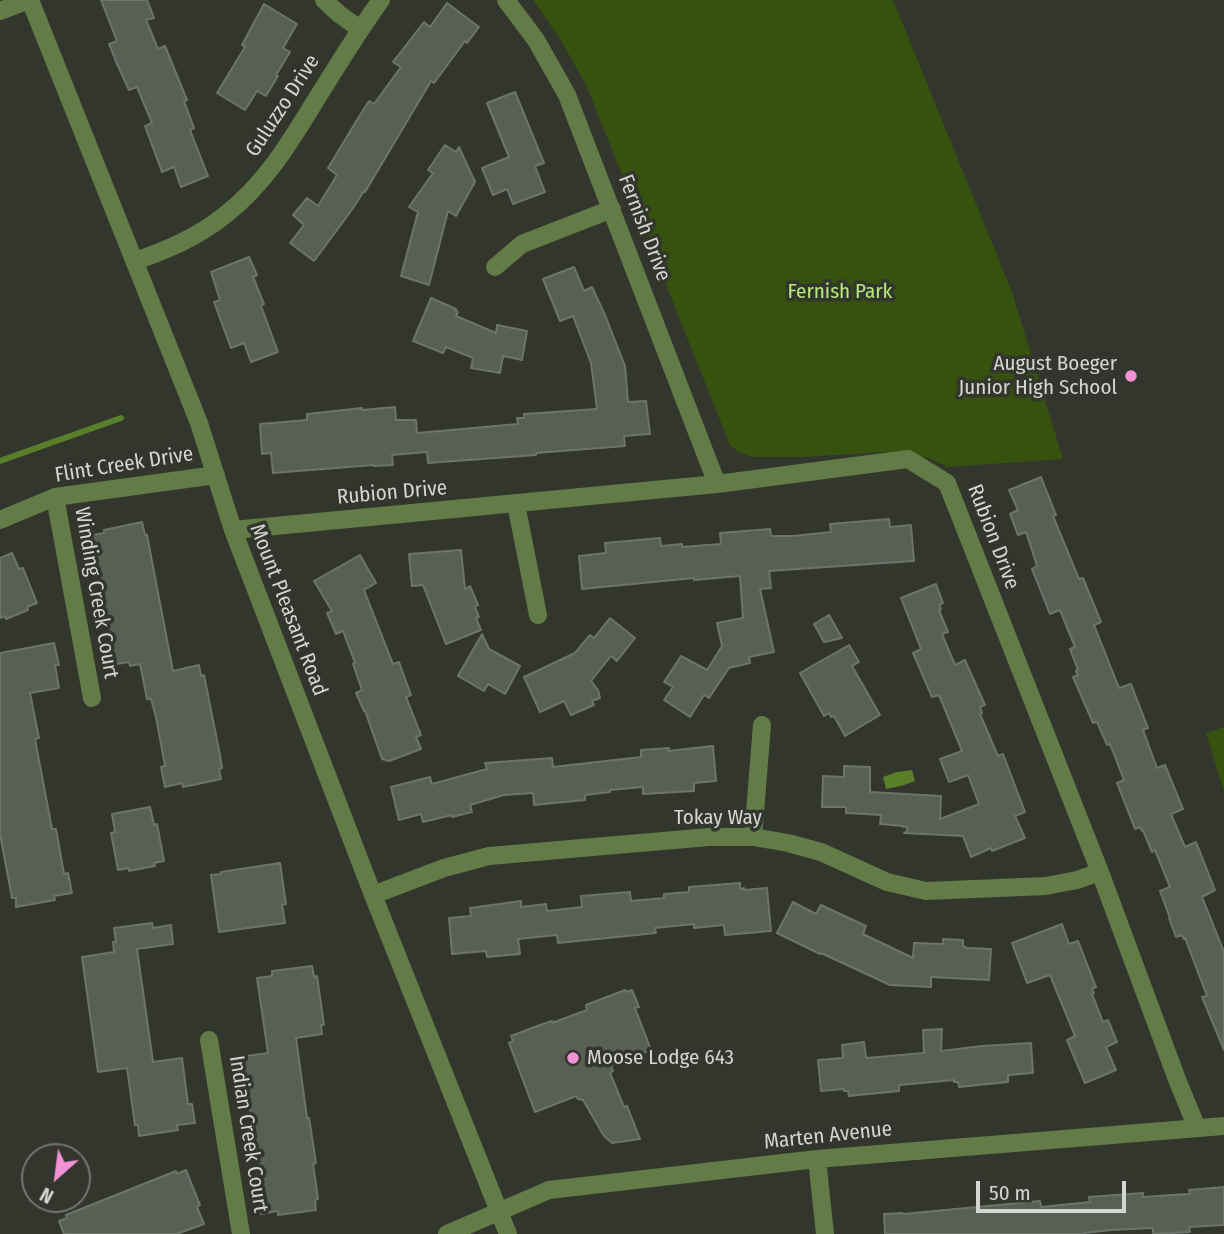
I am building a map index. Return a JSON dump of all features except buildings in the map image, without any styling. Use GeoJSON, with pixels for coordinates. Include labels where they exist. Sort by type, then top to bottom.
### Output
{"type":"FeatureCollection","features":[{"type":"Feature","properties":{"kind":"street"},"geometry":{"type":"LineString","coordinates":[[0,11],[29,0]]}},
{"type":"Feature","properties":{"kind":"street","name":"Mount Pleasant Road"},"geometry":{"type":"LineString","coordinates":[[29,0],[199,423],[233,530],[373,895],[508,1234]]}},
{"type":"Feature","properties":{"kind":"street"},"geometry":{"type":"LineString","coordinates":[[324,0],[360,29]]}},
{"type":"Feature","properties":{"kind":"street","name":"Guluzzo Drive"},"geometry":{"type":"LineString","coordinates":[[135,261],[189,239],[225,216],[258,184],[283,153],[381,0]]}},
{"type":"Feature","properties":{"kind":"street","name":"Fernish Drive"},"geometry":{"type":"LineString","coordinates":[[506,0],[536,40],[568,95],[717,484]]}},
{"type":"Feature","properties":{"kind":"street"},"geometry":{"type":"LineString","coordinates":[[495,267],[522,244],[612,209]]}},
{"type":"Feature","properties":{"kind":"street","name":"Rubion Drive"},"geometry":{"type":"LineString","coordinates":[[233,530],[717,484],[908,459],[947,483],[1197,1128]]}},
{"type":"Feature","properties":{"kind":"street","name":"Flint Creek Drive"},"geometry":{"type":"LineString","coordinates":[[0,520],[55,497],[216,475]]}},
{"type":"Feature","properties":{"kind":"street","name":"Winding Creek Court"},"geometry":{"type":"LineString","coordinates":[[55,497],[92,698]]}},
{"type":"Feature","properties":{"kind":"street"},"geometry":{"type":"LineString","coordinates":[[516,504],[538,615]]}},
{"type":"Feature","properties":{"kind":"street"},"geometry":{"type":"LineString","coordinates":[[753,837],[762,725]]}},
{"type":"Feature","properties":{"kind":"street","name":"Tokay Way"},"geometry":{"type":"LineString","coordinates":[[373,895],[444,868],[489,856],[709,836],[753,837],[788,843],[821,852],[887,881],[926,891],[1046,886],[1100,872]]}},
{"type":"Feature","properties":{"kind":"street","name":"Indian Creek Court"},"geometry":{"type":"LineString","coordinates":[[209,1040],[241,1234]]}},
{"type":"Feature","properties":{"kind":"street","name":"Marten Avenue"},"geometry":{"type":"LineString","coordinates":[[447,1234],[549,1190],[817,1158],[1224,1126]]}},
{"type":"Feature","properties":{"kind":"street"},"geometry":{"type":"LineString","coordinates":[[817,1158],[825,1234]]}},
{"type":"Feature","properties":{"kind":"green space","name":"Fernish Park"},"geometry":{"type":"Polygon","coordinates":[[[533,0],[893,0],[1012,292],[1063,459],[948,467],[928,458],[894,456],[884,452],[753,457],[740,453],[730,445],[587,87],[559,37],[533,0]]]}},
{"type":"Feature","properties":{"kind":"green space"},"geometry":{"type":"Polygon","coordinates":[[[1224,727],[1224,792],[1206,733],[1224,727]]]}},
{"type":"Feature","properties":{"kind":"shaded area"},"geometry":{"type":"Polygon","coordinates":[[[912,770],[915,781],[886,789],[883,777],[912,770]]]}},
{"type":"Feature","properties":{"kind":"waterway"},"geometry":{"type":"LineString","coordinates":[[0,461],[121,418]]}},
{"type":"Feature","properties":{"kind":"place","name":"August Boeger Junior High School"},"geometry":{"type":"Point","coordinates":[1131,376]}},
{"type":"Feature","properties":{"kind":"place","name":"Moose Lodge 643"},"geometry":{"type":"Point","coordinates":[573,1058]}}]}
